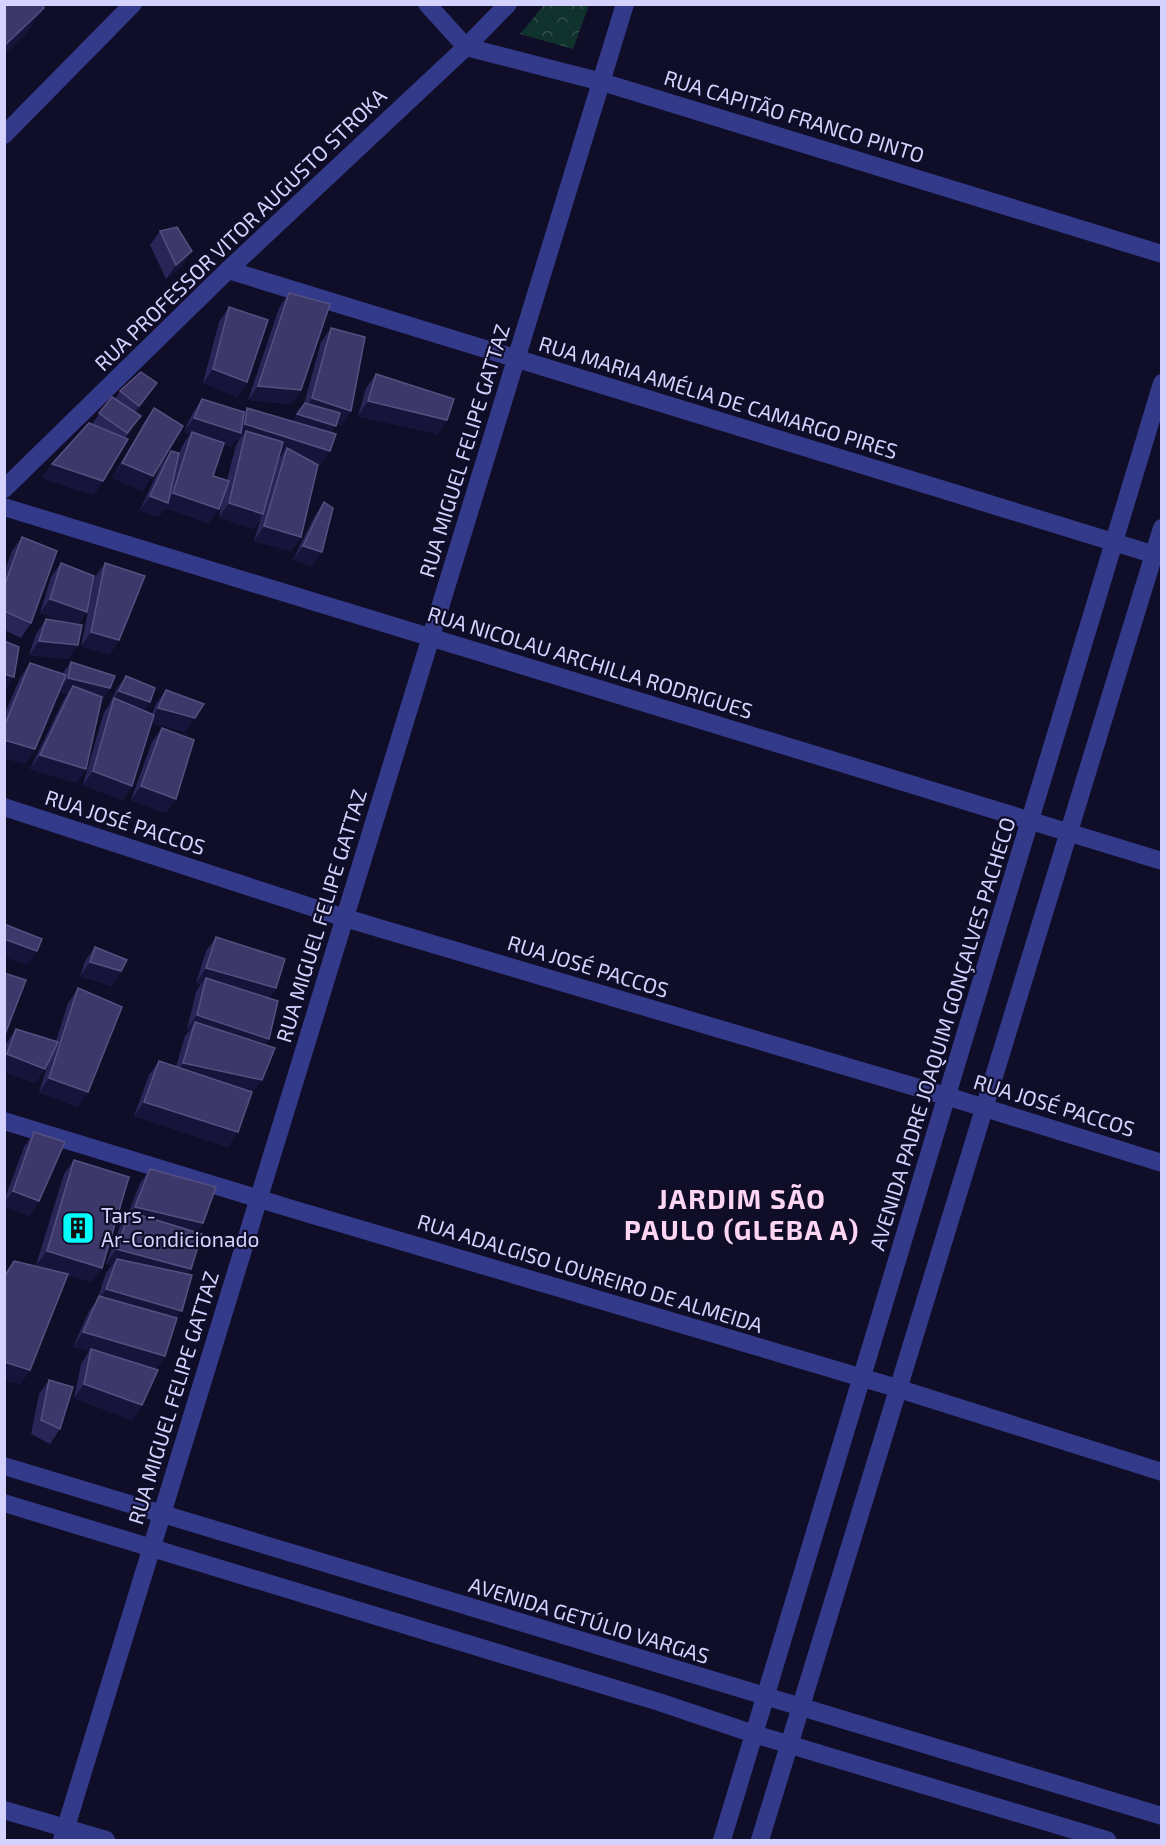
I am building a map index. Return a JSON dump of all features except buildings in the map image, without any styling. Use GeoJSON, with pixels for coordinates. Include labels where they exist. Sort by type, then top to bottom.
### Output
{"type":"FeatureCollection","features":[{"type":"Feature","properties":{"kind":"street"},"geometry":{"type":"LineString","coordinates":[[4,135],[134,4]]}},
{"type":"Feature","properties":{"kind":"street"},"geometry":{"type":"LineString","coordinates":[[427,4],[466,46]]}},
{"type":"Feature","properties":{"kind":"street","name":"RUA PROFESSOR VITOR AUGUSTO STROKA"},"geometry":{"type":"LineString","coordinates":[[4,489],[228,270],[508,4]]}},
{"type":"Feature","properties":{"kind":"street","name":"RUA MIGUEL FELIPE GATTAZ"},"geometry":{"type":"LineString","coordinates":[[64,1834],[625,4]]}},
{"type":"Feature","properties":{"kind":"street","name":"RUA CAPITÃO FRANCO PINTO"},"geometry":{"type":"LineString","coordinates":[[466,46],[602,81],[1161,255]]}},
{"type":"Feature","properties":{"kind":"street","name":"RUA MARIA AMÉLIA DE CAMARGO PIRES"},"geometry":{"type":"LineString","coordinates":[[228,270],[1157,556]]}},
{"type":"Feature","properties":{"kind":"street","name":"AVENIDA PADRE JOAQUIM GONÇALVES PACHECO"},"geometry":{"type":"LineString","coordinates":[[754,1734],[948,1097],[1161,383]]}},
{"type":"Feature","properties":{"kind":"street","name":"RUA NICOLAU ARCHILLA RODRIGUES"},"geometry":{"type":"LineString","coordinates":[[4,507],[1161,861]]}},
{"type":"Feature","properties":{"kind":"street"},"geometry":{"type":"LineString","coordinates":[[760,1840],[1069,833],[1157,556],[1161,528]]}},
{"type":"Feature","properties":{"kind":"street","name":"RUA JOSÉ PACCOS"},"geometry":{"type":"LineString","coordinates":[[4,807],[345,918],[985,1108],[1161,1163]]}},
{"type":"Feature","properties":{"kind":"street","name":"RUA ADALGISO LOUREIRO DE ALMEIDA"},"geometry":{"type":"LineString","coordinates":[[4,1121],[863,1378],[1161,1472]]}},
{"type":"Feature","properties":{"kind":"street","name":"AVENIDA GETÚLIO VARGAS"},"geometry":{"type":"LineString","coordinates":[[4,1467],[1161,1816]]}},
{"type":"Feature","properties":{"kind":"street"},"geometry":{"type":"LineString","coordinates":[[4,1503],[1107,1840]]}},
{"type":"Feature","properties":{"kind":"street"},"geometry":{"type":"LineString","coordinates":[[722,1840],[754,1734]]}},
{"type":"Feature","properties":{"kind":"street"},"geometry":{"type":"LineString","coordinates":[[4,1810],[64,1834],[106,1840]]}},
{"type":"Feature","properties":{"kind":"green space"},"geometry":{"type":"Polygon","coordinates":[[[544,5],[589,5],[573,49],[520,34],[544,5]]]}},
{"type":"Feature","properties":{"kind":"place","name":"Tars - Ar-Condicionado"},"geometry":{"type":"Point","coordinates":[78,1228]}},
{"type":"Feature","properties":{"kind":"district","name":"JARDIM SÃO PAULO (GLEBA A)"},"geometry":{"type":"Point","coordinates":[742,1216]}}]}
